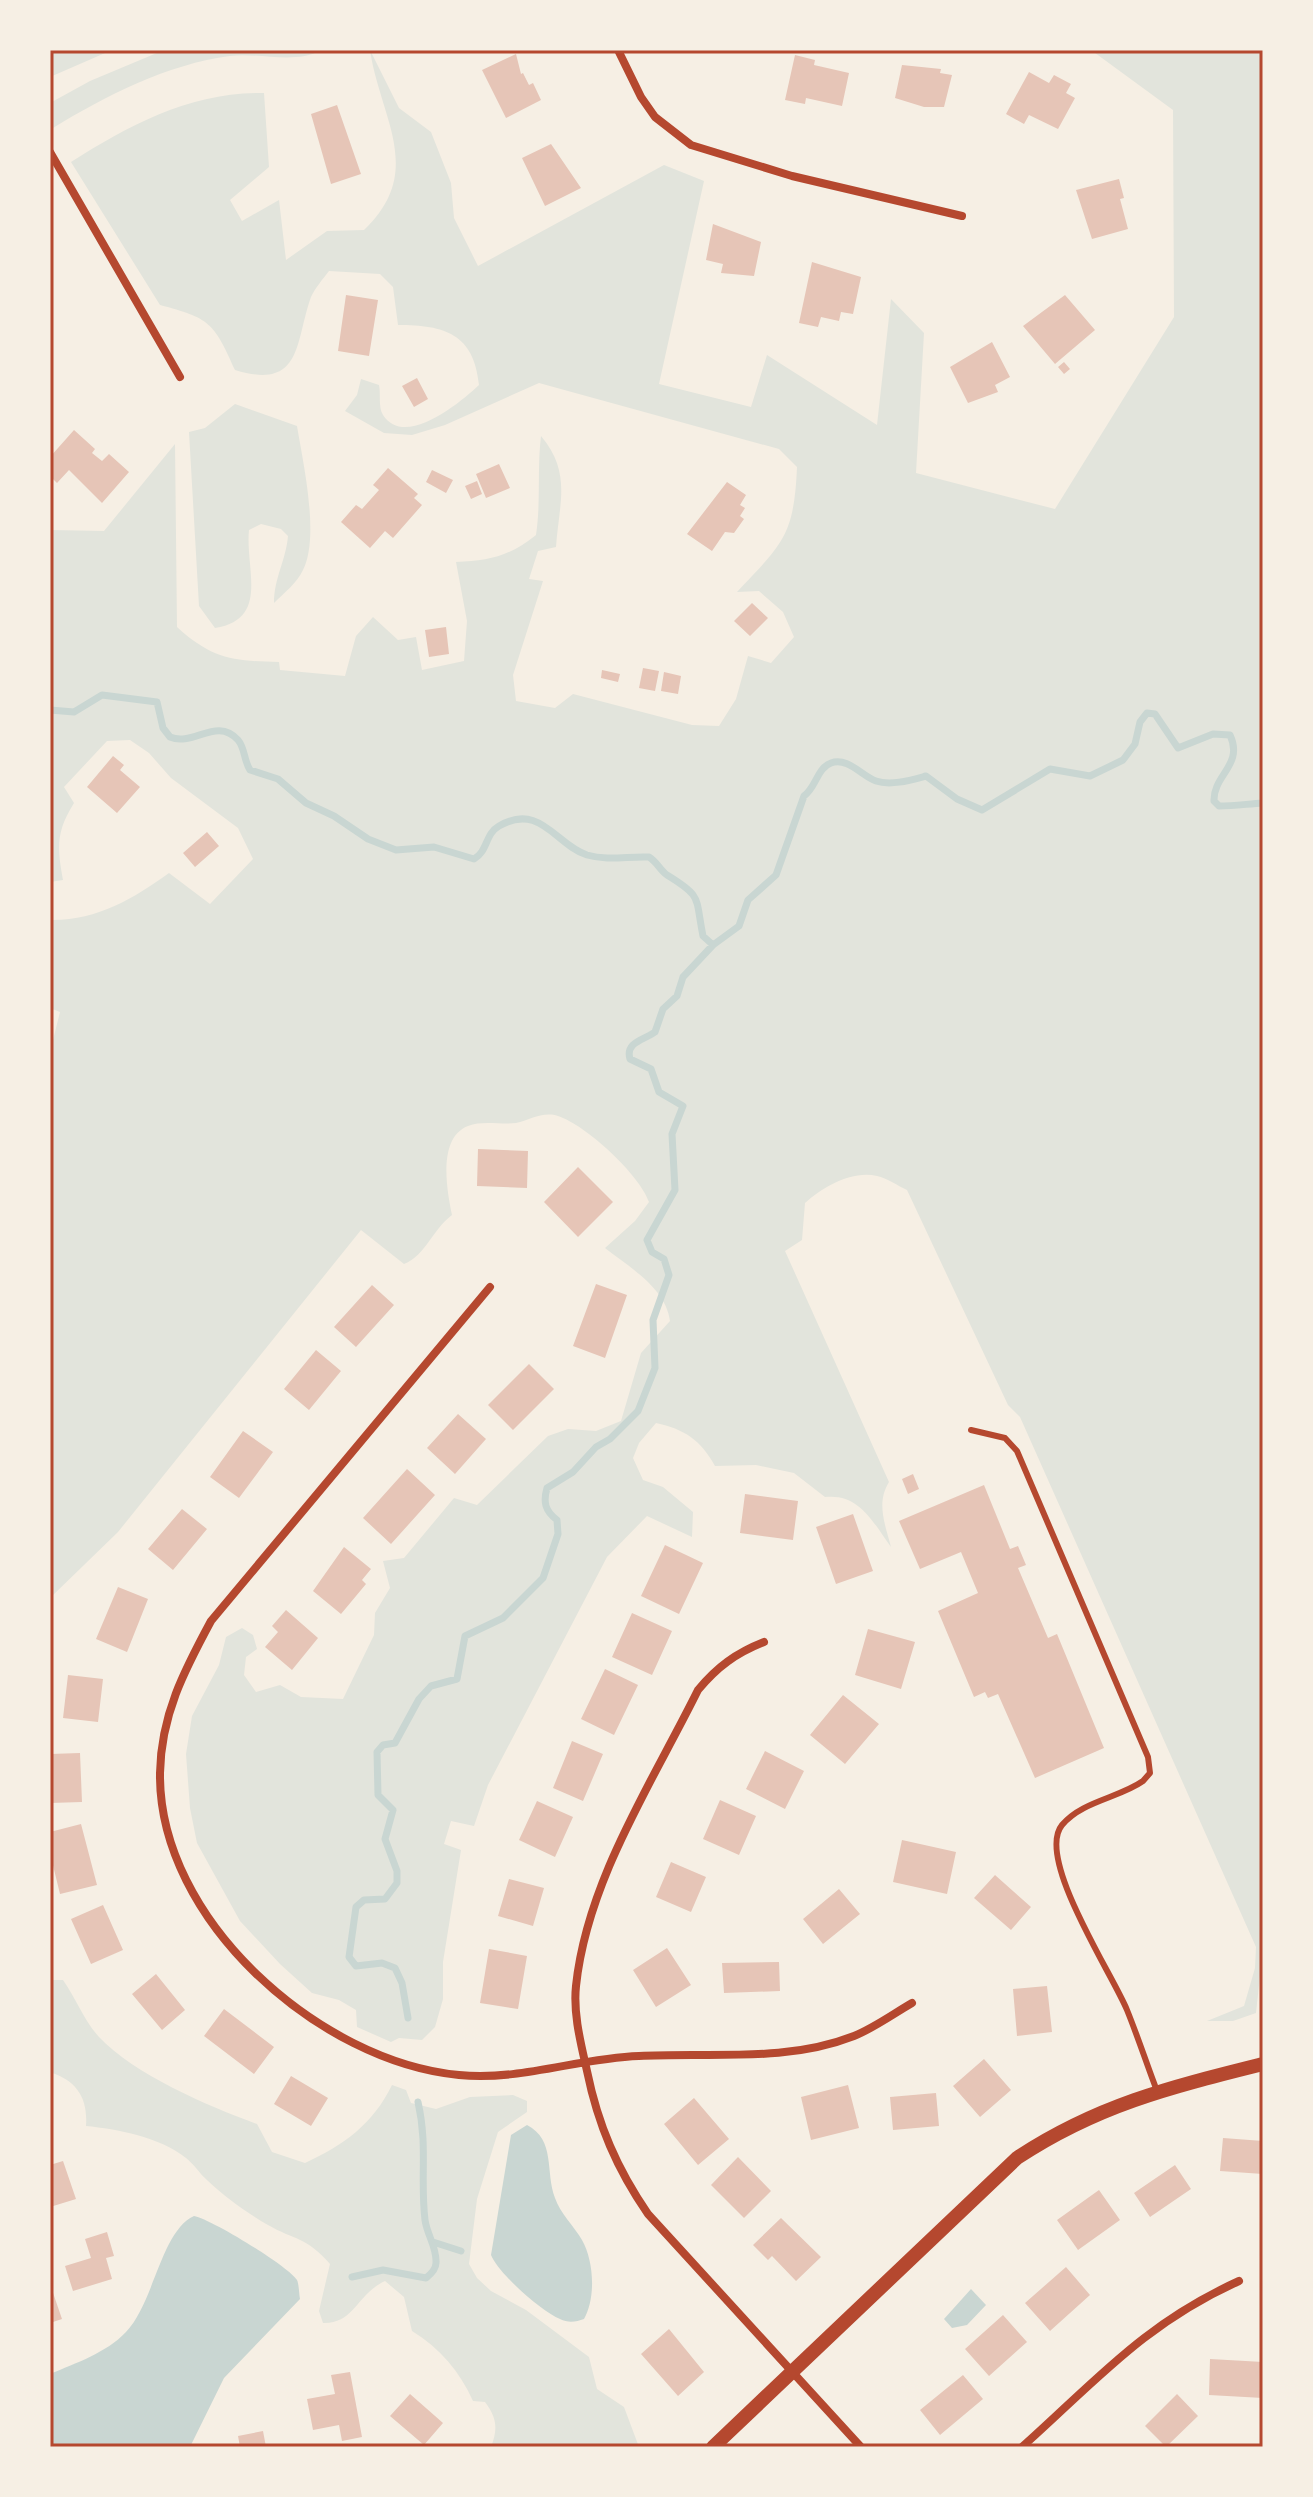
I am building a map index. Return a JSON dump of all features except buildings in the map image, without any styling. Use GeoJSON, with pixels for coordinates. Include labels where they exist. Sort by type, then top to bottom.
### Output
{"type":"FeatureCollection","features":[{"type":"Feature","properties":{"kind":"street"},"geometry":{"type":"LineString","coordinates":[[618,50],[641,97],[655,117],[691,145],[792,176],[962,216]]}},
{"type":"Feature","properties":{"kind":"street"},"geometry":{"type":"LineString","coordinates":[[50,152],[180,377]]}},
{"type":"Feature","properties":{"kind":"street"},"geometry":{"type":"LineString","coordinates":[[490,1287],[211,1621],[177,1684],[165,1724],[160,1776],[168,1835],[187,1886],[228,1946],[265,1981],[320,2023],[368,2050],[426,2070],[459,2075],[539,2073],[633,2056],[754,2056],[798,2051],[858,2035],[912,2003]]}},
{"type":"Feature","properties":{"kind":"street"},"geometry":{"type":"LineString","coordinates":[[764,1642],[733,1656],[714,1671],[698,1690],[610,1866],[592,1915],[576,1988],[576,2011],[599,2121],[626,2182],[648,2214],[861,2447]]}},
{"type":"Feature","properties":{"kind":"street"},"geometry":{"type":"LineString","coordinates":[[713,2447],[1017,2158],[1054,2133],[1108,2107],[1263,2064]]}},
{"type":"Feature","properties":{"kind":"street"},"geometry":{"type":"LineString","coordinates":[[1022,2447],[1130,2346],[1168,2318],[1239,2281]]}},
{"type":"Feature","properties":{"kind":"lane"},"geometry":{"type":"LineString","coordinates":[[971,1430],[1005,1438],[1017,1451],[1148,1757],[1150,1773],[1143,1781],[1077,1812],[1061,1826],[1055,1848],[1094,1948],[1126,2007],[1157,2091]]}},
{"type":"Feature","properties":{"kind":"shaded area"},"geometry":{"type":"Polygon","coordinates":[[[50,50],[112,50],[50,77],[50,50]]]}},
{"type":"Feature","properties":{"kind":"shaded area"},"geometry":{"type":"Polygon","coordinates":[[[164,50],[321,50],[300,57],[230,56],[184,66],[116,93],[53,128],[50,103],[90,81],[164,50]]]}},
{"type":"Feature","properties":{"kind":"shaded area"},"geometry":{"type":"Polygon","coordinates":[[[370,50],[399,108],[431,132],[451,183],[454,218],[478,266],[664,165],[704,181],[659,384],[751,407],[767,355],[877,425],[891,299],[924,333],[916,473],[1055,509],[1174,317],[1173,110],[1091,50],[1263,50],[1263,1948],[1256,2013],[1233,2021],[1207,2021],[1244,2006],[1255,1968],[1256,1947],[1020,1417],[1008,1405],[907,1190],[881,1177],[858,1175],[829,1186],[812,1197],[805,1203],[802,1240],[785,1251],[889,1482],[882,1506],[891,1547],[856,1504],[837,1497],[825,1497],[794,1473],[756,1465],[715,1466],[691,1437],[656,1423],[639,1443],[633,1458],[643,1480],[663,1487],[693,1512],[692,1537],[647,1516],[607,1557],[488,1785],[474,1826],[451,1821],[444,1844],[461,1850],[443,1962],[443,1999],[435,2027],[422,2040],[399,2038],[391,2042],[357,2027],[356,2010],[339,2000],[312,1993],[240,1921],[197,1843],[190,1808],[186,1754],[192,1716],[219,1665],[226,1637],[242,1628],[253,1635],[257,1649],[246,1657],[244,1675],[256,1692],[280,1685],[301,1697],[343,1699],[374,1635],[375,1613],[390,1588],[383,1561],[404,1558],[454,1498],[477,1505],[548,1436],[568,1429],[596,1431],[621,1421],[641,1353],[670,1321],[662,1298],[654,1288],[605,1248],[635,1221],[649,1202],[635,1178],[597,1140],[558,1116],[542,1115],[516,1123],[474,1124],[458,1132],[448,1153],[446,1166],[452,1215],[424,1248],[404,1264],[361,1230],[118,1532],[50,1598],[50,1052],[60,1012],[50,1008],[50,920],[83,917],[113,907],[169,873],[210,904],[253,859],[238,828],[171,778],[149,753],[130,740],[107,741],[64,787],[74,803],[61,831],[63,880],[50,882],[50,530],[104,531],[175,444],[177,627],[201,646],[224,656],[279,662],[280,670],[345,676],[356,636],[373,617],[398,640],[416,637],[422,670],[464,661],[467,621],[456,562],[499,556],[536,535],[541,436],[557,463],[561,502],[556,547],[538,551],[529,579],[543,581],[513,675],[516,701],[555,708],[573,694],[692,725],[719,726],[736,699],[748,656],[771,663],[794,637],[783,612],[759,591],[737,592],[775,549],[789,524],[797,467],[779,449],[539,383],[445,425],[412,435],[384,433],[345,411],[357,395],[361,379],[379,385],[383,415],[393,424],[405,427],[418,425],[447,411],[479,385],[471,354],[454,336],[430,327],[398,325],[393,287],[380,274],[329,271],[311,297],[292,358],[285,368],[273,374],[257,375],[235,370],[221,341],[208,324],[160,305],[71,162],[139,123],[187,104],[237,94],[264,93],[269,167],[230,200],[242,221],[279,200],[286,260],[327,231],[364,230],[382,208],[392,187],[396,165],[394,143],[370,50]]]}},
{"type":"Feature","properties":{"kind":"shaded area"},"geometry":{"type":"Polygon","coordinates":[[[235,404],[297,426],[309,499],[310,539],[303,570],[274,603],[288,536],[281,529],[261,524],[249,530],[249,603],[243,614],[232,623],[215,628],[199,606],[189,432],[205,428],[235,404]]]}},
{"type":"Feature","properties":{"kind":"shaded area"},"geometry":{"type":"Polygon","coordinates":[[[50,1980],[63,1980],[94,2031],[132,2064],[195,2099],[257,2124],[272,2152],[305,2163],[356,2132],[376,2111],[392,2085],[406,2090],[411,2103],[436,2109],[470,2097],[513,2095],[527,2101],[527,2112],[498,2132],[477,2199],[469,2264],[477,2278],[491,2291],[526,2310],[589,2357],[597,2389],[624,2407],[639,2447],[491,2447],[495,2424],[489,2408],[485,2402],[473,2401],[448,2362],[432,2345],[412,2331],[404,2297],[385,2281],[342,2319],[323,2323],[319,2311],[330,2264],[314,2249],[244,2210],[176,2151],[138,2135],[86,2126],[85,2107],[79,2092],[67,2080],[50,2072],[50,1980]]]}},
{"type":"Feature","properties":{"kind":"shaded area"},"geometry":{"type":"Polygon","coordinates":[[[527,2125],[542,2139],[555,2198],[582,2240],[589,2258],[592,2290],[588,2310],[581,2320],[563,2320],[542,2308],[511,2281],[491,2255],[511,2135],[527,2125]]]}},
{"type":"Feature","properties":{"kind":"shaded area"},"geometry":{"type":"Polygon","coordinates":[[[194,2216],[232,2234],[291,2273],[297,2280],[300,2299],[224,2378],[190,2447],[50,2447],[50,2374],[100,2352],[126,2332],[144,2304],[173,2236],[194,2216]]]}},
{"type":"Feature","properties":{"kind":"shaded area"},"geometry":{"type":"Polygon","coordinates":[[[971,2289],[986,2305],[967,2325],[952,2328],[944,2319],[971,2289]]]}},
{"type":"Feature","properties":{"kind":"waterway"},"geometry":{"type":"LineString","coordinates":[[50,710],[74,712],[102,695],[157,702],[163,728],[170,737],[187,738],[213,731],[230,733],[240,743],[250,770],[278,779],[306,803],[334,816],[368,839],[396,850],[434,847],[474,859],[482,852],[494,829],[513,820],[526,819],[537,822],[587,855],[649,857],[696,899],[703,936],[713,945]]}},
{"type":"Feature","properties":{"kind":"waterway"},"geometry":{"type":"LineString","coordinates":[[408,2018],[402,1983],[395,1968],[382,1963],[356,1966],[349,1957],[356,1907],[364,1900],[385,1899],[397,1883],[397,1871],[385,1839],[393,1810],[378,1795],[377,1752],[383,1745],[395,1743],[419,1699],[431,1686],[457,1679],[465,1636],[503,1618],[543,1578],[558,1534],[557,1520],[546,1506],[547,1488],[573,1472],[596,1447],[610,1439],[638,1411],[655,1368],[653,1320],[669,1275],[664,1259],[652,1252],[647,1240],[675,1190],[672,1134],[683,1106],[659,1092],[651,1069],[630,1059],[630,1049],[636,1042],[655,1032],[663,1009],[677,996],[683,977],[713,945],[739,926],[748,900],[776,875],[804,796],[819,774],[826,766],[837,762],[849,765],[871,779],[888,783],[926,776],[957,799],[982,810],[1050,769],[1090,776],[1123,760],[1135,744],[1140,722],[1147,713],[1155,714],[1178,748],[1213,734],[1230,735],[1233,754],[1218,784],[1214,801],[1219,806],[1263,803]]}},
{"type":"Feature","properties":{"kind":"waterway"},"geometry":{"type":"LineString","coordinates":[[352,2277],[383,2270],[426,2278],[435,2267],[435,2252],[425,2220],[423,2133],[418,2102]]}},
{"type":"Feature","properties":{"kind":"waterway"},"geometry":{"type":"LineString","coordinates":[[433,2242],[461,2251]]}}]}
